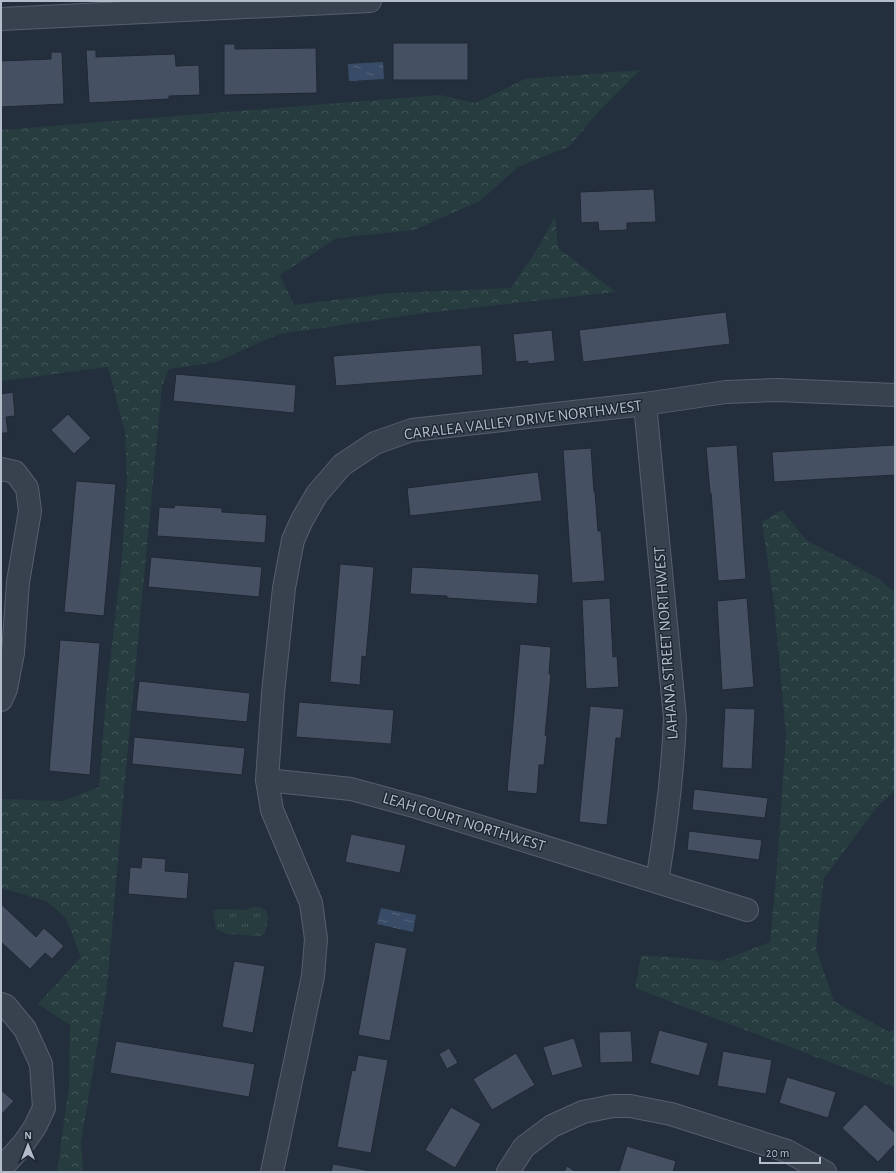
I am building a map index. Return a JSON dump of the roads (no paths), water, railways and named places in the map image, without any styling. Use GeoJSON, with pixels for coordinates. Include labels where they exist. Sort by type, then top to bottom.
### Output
{"type":"FeatureCollection","features":[{"type":"Feature","properties":{"kind":"street"},"geometry":{"type":"LineString","coordinates":[[1,19],[370,1]]}},
{"type":"Feature","properties":{"kind":"street","name":"CARALEA VALLEY DRIVE NORTHWEST"},"geometry":{"type":"LineString","coordinates":[[272,1172],[313,976],[316,939],[311,903],[272,810],[267,780],[273,693],[282,603],[293,540],[302,520],[318,494],[342,465],[375,443],[412,430],[645,404],[726,392],[777,390],[895,395]]}},
{"type":"Feature","properties":{"kind":"street","name":"LAHANA STREET NORTHWEST"},"geometry":{"type":"LineString","coordinates":[[645,404],[675,718],[674,757],[667,822],[657,882]]}},
{"type":"Feature","properties":{"kind":"street"},"geometry":{"type":"LineString","coordinates":[[1,469],[15,472],[27,488],[30,511],[18,582],[13,653],[6,689],[1,700]]}},
{"type":"Feature","properties":{"kind":"street","name":"LEAH COURT NORTHWEST"},"geometry":{"type":"LineString","coordinates":[[267,780],[351,789],[425,809],[747,910]]}},
{"type":"Feature","properties":{"kind":"street"},"geometry":{"type":"LineString","coordinates":[[1,1004],[6,1006],[25,1029],[41,1064],[44,1108],[35,1127],[24,1143],[1,1169]]}},
{"type":"Feature","properties":{"kind":"street"},"geometry":{"type":"LineString","coordinates":[[508,1172],[524,1147],[552,1126],[583,1112],[613,1106],[630,1106],[671,1114],[787,1151],[824,1172]]}},
{"type":"Feature","properties":{"kind":"water"},"geometry":{"type":"Polygon","coordinates":[[[383,62],[384,79],[349,81],[348,64],[383,62]]]}},
{"type":"Feature","properties":{"kind":"water"},"geometry":{"type":"Polygon","coordinates":[[[381,908],[416,915],[413,932],[377,924],[381,908]]]}}]}
